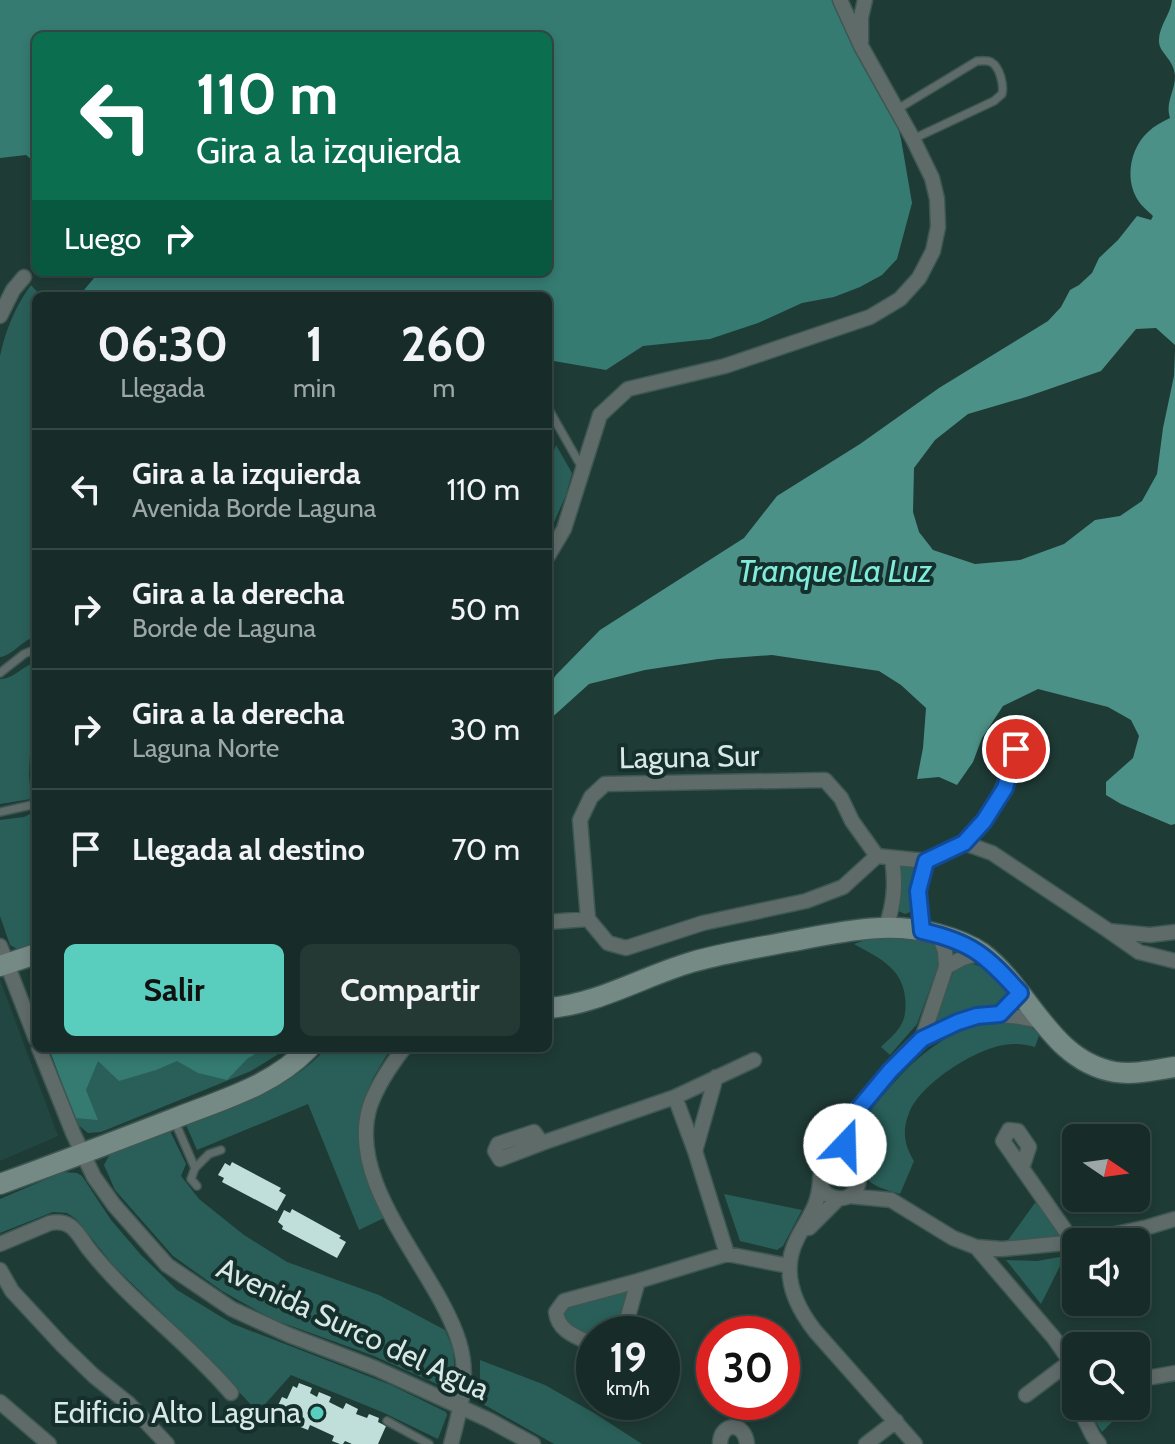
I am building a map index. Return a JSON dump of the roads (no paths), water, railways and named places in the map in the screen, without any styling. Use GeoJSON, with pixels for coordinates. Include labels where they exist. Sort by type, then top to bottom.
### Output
{"type":"FeatureCollection","features":[{"type":"Feature","properties":{"kind":"street"},"geometry":{"type":"LineString","coordinates":[[552,549],[564,529],[600,415],[628,389],[725,366],[870,317],[900,299],[919,278],[933,251],[938,227],[937,199],[932,178],[861,46],[840,0]]}},
{"type":"Feature","properties":{"kind":"street"},"geometry":{"type":"LineString","coordinates":[[861,46],[861,17],[865,0]]}},
{"type":"Feature","properties":{"kind":"street"},"geometry":{"type":"LineString","coordinates":[[0,316],[7,300],[24,277]]}},
{"type":"Feature","properties":{"kind":"street"},"geometry":{"type":"LineString","coordinates":[[552,922],[588,919],[608,943],[626,948],[703,923],[806,901],[843,887],[885,858],[926,861],[964,843],[984,821],[1005,788],[1016,749]]}},
{"type":"Feature","properties":{"kind":"street","name":"Laguna Sur"},"geometry":{"type":"LineString","coordinates":[[588,919],[580,820],[591,797],[605,784],[825,780],[841,798],[852,821],[885,858]]}},
{"type":"Feature","properties":{"kind":"street"},"geometry":{"type":"LineString","coordinates":[[964,843],[992,853],[1139,952],[1175,961]]}},
{"type":"Feature","properties":{"kind":"street"},"geometry":{"type":"LineString","coordinates":[[885,858],[895,890],[886,927]]}},
{"type":"Feature","properties":{"kind":"street"},"geometry":{"type":"LineString","coordinates":[[922,1039],[946,967],[945,951],[931,933],[918,891],[926,861]]}},
{"type":"Feature","properties":{"kind":"street"},"geometry":{"type":"LineString","coordinates":[[552,1007],[585,1001],[693,962],[795,941],[886,927],[931,933],[981,953],[1020,993],[1062,1045],[1098,1067],[1137,1073],[1175,1067]]}},
{"type":"Feature","properties":{"kind":"street"},"geometry":{"type":"LineString","coordinates":[[1109,931],[1150,935],[1175,932]]}},
{"type":"Feature","properties":{"kind":"street"},"geometry":{"type":"LineString","coordinates":[[946,967],[981,953]]}},
{"type":"Feature","properties":{"kind":"street"},"geometry":{"type":"LineString","coordinates":[[32,955],[2,959],[32,1030]]}},
{"type":"Feature","properties":{"kind":"street"},"geometry":{"type":"LineString","coordinates":[[1000,1014],[1020,993]]}},
{"type":"Feature","properties":{"kind":"street"},"geometry":{"type":"LineString","coordinates":[[915,1444],[803,1315],[794,1296],[789,1266],[795,1242],[818,1203],[822,1170],[846,1124],[890,1071],[922,1039],[977,1016],[1000,1014],[1042,1022]]}},
{"type":"Feature","properties":{"kind":"street","name":"Avenida Surco del Agua"},"geometry":{"type":"LineString","coordinates":[[41,1052],[94,1177],[114,1205],[167,1265],[246,1316],[375,1368],[533,1444]]}},
{"type":"Feature","properties":{"kind":"street"},"geometry":{"type":"LineString","coordinates":[[0,1184],[83,1155],[256,1086],[305,1052]]}},
{"type":"Feature","properties":{"kind":"street"},"geometry":{"type":"LineString","coordinates":[[401,1052],[370,1106],[367,1148],[378,1189],[432,1285],[460,1344],[464,1372],[461,1407],[451,1444]]}},
{"type":"Feature","properties":{"kind":"street"},"geometry":{"type":"LineString","coordinates":[[542,1143],[675,1097],[754,1060]]}},
{"type":"Feature","properties":{"kind":"street"},"geometry":{"type":"LineString","coordinates":[[695,1151],[716,1077]]}},
{"type":"Feature","properties":{"kind":"street"},"geometry":{"type":"LineString","coordinates":[[675,1097],[727,1254]]}},
{"type":"Feature","properties":{"kind":"street"},"geometry":{"type":"LineString","coordinates":[[795,1242],[844,1197],[854,1192],[859,1181],[845,1145],[846,1124]]}},
{"type":"Feature","properties":{"kind":"street"},"geometry":{"type":"LineString","coordinates":[[826,1165],[837,1160],[850,1162]]}},
{"type":"Feature","properties":{"kind":"street"},"geometry":{"type":"LineString","coordinates":[[1022,1168],[1066,1228]]}},
{"type":"Feature","properties":{"kind":"street"},"geometry":{"type":"LineString","coordinates":[[859,1181],[882,1199]]}},
{"type":"Feature","properties":{"kind":"street"},"geometry":{"type":"LineString","coordinates":[[820,1182],[827,1194],[891,1200],[953,1238],[976,1247],[1002,1249],[1062,1243]]}},
{"type":"Feature","properties":{"kind":"street"},"geometry":{"type":"LineString","coordinates":[[1143,1228],[1175,1219]]}},
{"type":"Feature","properties":{"kind":"street"},"geometry":{"type":"LineString","coordinates":[[0,1244],[50,1223],[69,1224],[107,1271],[149,1314],[202,1359],[231,1393]]}},
{"type":"Feature","properties":{"kind":"street"},"geometry":{"type":"LineString","coordinates":[[976,1247],[1062,1352]]}},
{"type":"Feature","properties":{"kind":"street"},"geometry":{"type":"LineString","coordinates":[[576,1336],[563,1329],[555,1317],[564,1301],[727,1254],[789,1266]]}},
{"type":"Feature","properties":{"kind":"street"},"geometry":{"type":"LineString","coordinates":[[0,1270],[12,1291],[63,1346],[129,1404],[167,1444]]}},
{"type":"Feature","properties":{"kind":"street"},"geometry":{"type":"LineString","coordinates":[[628,1316],[638,1281]]}},
{"type":"Feature","properties":{"kind":"street"},"geometry":{"type":"LineString","coordinates":[[1026,1395],[1062,1372]]}},
{"type":"Feature","properties":{"kind":"street"},"geometry":{"type":"LineString","coordinates":[[1150,1377],[1175,1373]]}},
{"type":"Feature","properties":{"kind":"street"},"geometry":{"type":"LineString","coordinates":[[0,1402],[49,1444]]}},
{"type":"Feature","properties":{"kind":"street"},"geometry":{"type":"LineString","coordinates":[[1085,1420],[1099,1444]]}},
{"type":"Feature","properties":{"kind":"street"},"geometry":{"type":"LineString","coordinates":[[866,1444],[896,1421]]}},
{"type":"Feature","properties":{"kind":"street"},"geometry":{"type":"LineString","coordinates":[[720,1444],[725,1429],[734,1427],[742,1430],[747,1444]]}},
{"type":"Feature","properties":{"kind":"lane"},"geometry":{"type":"LineString","coordinates":[[896,110],[977,61],[994,64],[1004,85],[1002,94],[994,101],[913,139]]}},
{"type":"Feature","properties":{"kind":"lane"},"geometry":{"type":"LineString","coordinates":[[552,415],[582,468]]}},
{"type":"Feature","properties":{"kind":"lane"},"geometry":{"type":"LineString","coordinates":[[0,673],[32,651]]}},
{"type":"Feature","properties":{"kind":"lane"},"geometry":{"type":"LineString","coordinates":[[0,664],[9,665]]}},
{"type":"Feature","properties":{"kind":"lane"},"geometry":{"type":"LineString","coordinates":[[0,812],[32,805]]}},
{"type":"Feature","properties":{"kind":"lane"},"geometry":{"type":"LineString","coordinates":[[174,1118],[195,1168]]}},
{"type":"Feature","properties":{"kind":"lane"},"geometry":{"type":"LineString","coordinates":[[197,1186],[191,1179],[195,1168],[209,1154],[221,1150]]}},
{"type":"Feature","properties":{"kind":"lane"},"geometry":{"type":"LineString","coordinates":[[387,1421],[429,1444]]}},
{"type":"Feature","properties":{"kind":"water"},"geometry":{"type":"Polygon","coordinates":[[[1172,0],[1175,0],[1175,76],[1159,42],[1172,0]]]}},
{"type":"Feature","properties":{"kind":"water","name":"Tranque La Luz"},"geometry":{"type":"Polygon","coordinates":[[[1175,76],[1175,345],[1156,328],[1136,329],[1101,371],[968,414],[935,440],[914,468],[913,512],[919,532],[933,550],[975,564],[1020,560],[1064,544],[1095,520],[1120,516],[1142,501],[1157,474],[1174,376],[1175,351],[1175,824],[1121,804],[1106,795],[1106,782],[1133,758],[1139,736],[1131,720],[1108,707],[1038,689],[1003,706],[957,785],[939,777],[917,779],[926,708],[901,685],[879,671],[772,655],[718,659],[645,670],[589,684],[552,717],[552,681],[600,630],[744,538],[777,496],[860,444],[939,388],[1048,321],[1061,307],[1070,290],[1092,273],[1099,258],[1137,216],[1151,220],[1153,216],[1136,197],[1130,172],[1142,138],[1170,118],[1175,76]]]}},
{"type":"Feature","properties":{"kind":"place","name":"Edificio Alto Laguna"},"geometry":{"type":"Point","coordinates":[317,1413]}}]}
